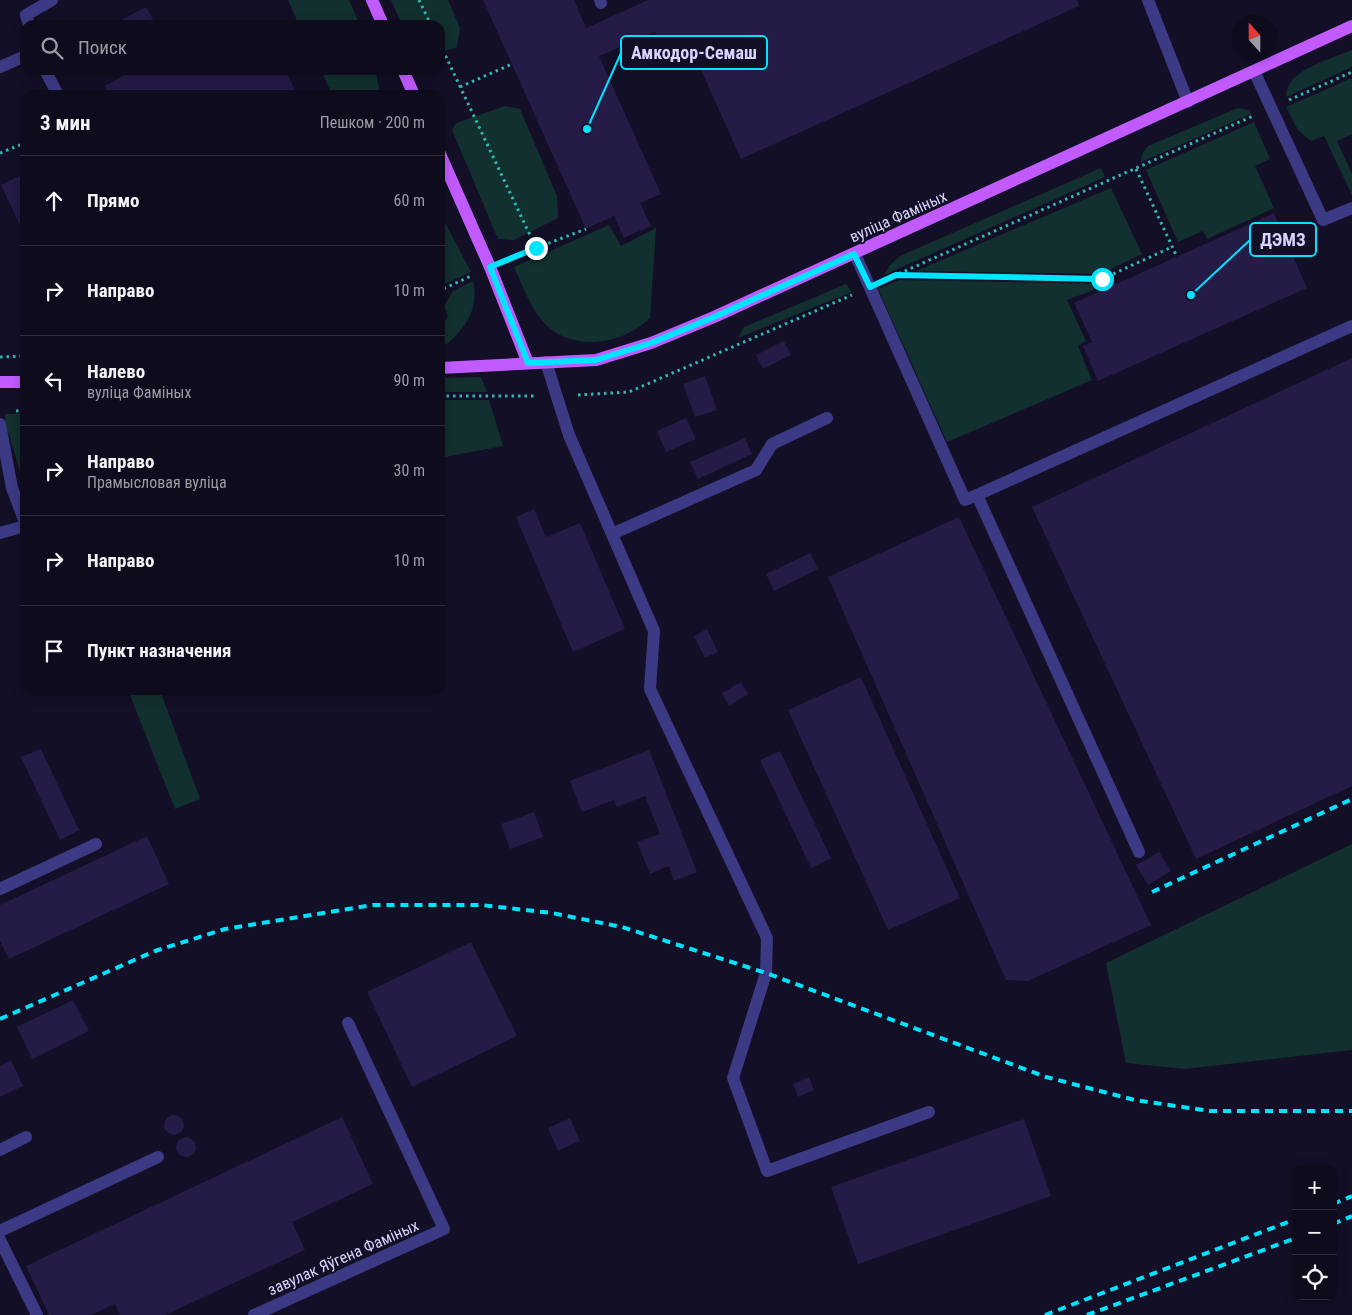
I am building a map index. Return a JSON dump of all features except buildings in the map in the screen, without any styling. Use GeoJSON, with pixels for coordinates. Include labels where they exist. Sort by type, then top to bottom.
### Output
{"type":"FeatureCollection","features":[{"type":"Feature","properties":{"kind":"main road"},"geometry":{"type":"LineString","coordinates":[[372,0],[381,20]]}},
{"type":"Feature","properties":{"kind":"main road","name":"вуліца Фаміных"},"geometry":{"type":"LineString","coordinates":[[445,368],[596,360],[651,343],[854,254],[1352,26]]}},
{"type":"Feature","properties":{"kind":"main road"},"geometry":{"type":"LineString","coordinates":[[405,75],[412,90]]}},
{"type":"Feature","properties":{"kind":"main road"},"geometry":{"type":"LineString","coordinates":[[445,165],[490,267],[528,363]]}},
{"type":"Feature","properties":{"kind":"main road"},"geometry":{"type":"LineString","coordinates":[[0,382],[20,382]]}},
{"type":"Feature","properties":{"kind":"street"},"geometry":{"type":"LineString","coordinates":[[28,20],[26,15],[52,0]]}},
{"type":"Feature","properties":{"kind":"street"},"geometry":{"type":"LineString","coordinates":[[1148,0],[1188,102]]}},
{"type":"Feature","properties":{"kind":"street"},"geometry":{"type":"LineString","coordinates":[[0,66],[20,58]]}},
{"type":"Feature","properties":{"kind":"street"},"geometry":{"type":"LineString","coordinates":[[1254,71],[1323,220],[1352,208]]}},
{"type":"Feature","properties":{"kind":"street"},"geometry":{"type":"LineString","coordinates":[[48,75],[55,90]]}},
{"type":"Feature","properties":{"kind":"street"},"geometry":{"type":"LineString","coordinates":[[854,254],[965,500],[1352,326]]}},
{"type":"Feature","properties":{"kind":"street"},"geometry":{"type":"LineString","coordinates":[[546,362],[569,435],[654,631],[650,689],[766,938],[766,973],[733,1078],[767,1171],[929,1112]]}},
{"type":"Feature","properties":{"kind":"street"},"geometry":{"type":"LineString","coordinates":[[612,534],[756,470],[772,444],[827,418]]}},
{"type":"Feature","properties":{"kind":"street"},"geometry":{"type":"LineString","coordinates":[[0,424],[12,488],[20,509]]}},
{"type":"Feature","properties":{"kind":"street"},"geometry":{"type":"LineString","coordinates":[[977,495],[1139,852]]}},
{"type":"Feature","properties":{"kind":"street"},"geometry":{"type":"LineString","coordinates":[[0,533],[20,527]]}},
{"type":"Feature","properties":{"kind":"street"},"geometry":{"type":"LineString","coordinates":[[0,889],[96,844]]}},
{"type":"Feature","properties":{"kind":"street","name":"завулак Яўгена Фаміных"},"geometry":{"type":"LineString","coordinates":[[254,1315],[444,1229],[348,1022]]}},
{"type":"Feature","properties":{"kind":"street"},"geometry":{"type":"LineString","coordinates":[[0,1150],[26,1137]]}},
{"type":"Feature","properties":{"kind":"street"},"geometry":{"type":"LineString","coordinates":[[0,1231],[158,1157]]}},
{"type":"Feature","properties":{"kind":"street"},"geometry":{"type":"LineString","coordinates":[[0,1240],[37,1315]]}},
{"type":"Feature","properties":{"kind":"path"},"geometry":{"type":"LineString","coordinates":[[419,0],[429,20]]}},
{"type":"Feature","properties":{"kind":"path"},"geometry":{"type":"LineString","coordinates":[[445,55],[536,248]]}},
{"type":"Feature","properties":{"kind":"path"},"geometry":{"type":"LineString","coordinates":[[460,87],[512,64]]}},
{"type":"Feature","properties":{"kind":"path"},"geometry":{"type":"LineString","coordinates":[[445,396],[557,397],[629,392],[870,287],[1352,72]]}},
{"type":"Feature","properties":{"kind":"path"},"geometry":{"type":"LineString","coordinates":[[0,154],[20,145]]}},
{"type":"Feature","properties":{"kind":"path"},"geometry":{"type":"LineString","coordinates":[[1136,169],[1177,257]]}},
{"type":"Feature","properties":{"kind":"path"},"geometry":{"type":"LineString","coordinates":[[445,288],[490,267],[586,228]]}},
{"type":"Feature","properties":{"kind":"path"},"geometry":{"type":"LineString","coordinates":[[896,275],[1102,279],[1172,247]]}},
{"type":"Feature","properties":{"kind":"path"},"geometry":{"type":"LineString","coordinates":[[0,357],[20,356]]}},
{"type":"Feature","properties":{"kind":"green space"},"geometry":{"type":"Polygon","coordinates":[[[288,0],[349,0],[358,20],[297,20],[288,0]]]}},
{"type":"Feature","properties":{"kind":"green space"},"geometry":{"type":"Polygon","coordinates":[[[391,0],[448,0],[460,28],[457,47],[445,51],[445,20],[400,20],[391,0]]]}},
{"type":"Feature","properties":{"kind":"green space"},"geometry":{"type":"Polygon","coordinates":[[[1352,50],[1352,67],[1286,97],[1288,88],[1293,80],[1301,73],[1352,50]]]}},
{"type":"Feature","properties":{"kind":"green space"},"geometry":{"type":"Polygon","coordinates":[[[323,75],[376,75],[380,90],[330,90],[323,75]]]}},
{"type":"Feature","properties":{"kind":"green space"},"geometry":{"type":"Polygon","coordinates":[[[1352,78],[1352,134],[1337,141],[1352,174],[1352,195],[1324,136],[1311,141],[1298,130],[1286,107],[1352,78]]]}},
{"type":"Feature","properties":{"kind":"green space"},"geometry":{"type":"Polygon","coordinates":[[[505,106],[520,109],[557,196],[558,218],[514,240],[498,239],[452,130],[456,123],[505,106]]]}},
{"type":"Feature","properties":{"kind":"green space"},"geometry":{"type":"Polygon","coordinates":[[[1238,108],[1248,110],[1251,114],[1141,162],[1142,154],[1148,146],[1238,108]]]}},
{"type":"Feature","properties":{"kind":"green space"},"geometry":{"type":"Polygon","coordinates":[[[1254,122],[1270,159],[1255,166],[1274,208],[1207,239],[1203,231],[1178,242],[1146,170],[1254,122]]]}},
{"type":"Feature","properties":{"kind":"green space"},"geometry":{"type":"Polygon","coordinates":[[[1101,168],[1105,177],[884,275],[890,265],[900,256],[1101,168]]]}},
{"type":"Feature","properties":{"kind":"green space"},"geometry":{"type":"Polygon","coordinates":[[[1111,188],[1142,254],[1101,274],[916,271],[1111,188]]]}},
{"type":"Feature","properties":{"kind":"green space"},"geometry":{"type":"Polygon","coordinates":[[[445,223],[471,272],[445,284],[445,223]]]}},
{"type":"Feature","properties":{"kind":"green space"},"geometry":{"type":"Polygon","coordinates":[[[609,225],[621,246],[656,228],[650,318],[627,334],[613,339],[599,342],[584,342],[570,339],[557,333],[540,318],[527,297],[514,267],[609,225]]]}},
{"type":"Feature","properties":{"kind":"green space"},"geometry":{"type":"Polygon","coordinates":[[[899,280],[1110,284],[1067,300],[1086,341],[1078,346],[1092,380],[947,442],[878,289],[899,280]]]}},
{"type":"Feature","properties":{"kind":"green space"},"geometry":{"type":"Polygon","coordinates":[[[473,281],[474,302],[468,320],[456,336],[445,345],[445,322],[448,316],[445,304],[453,291],[473,281]]]}},
{"type":"Feature","properties":{"kind":"green space"},"geometry":{"type":"Polygon","coordinates":[[[846,284],[852,292],[738,338],[744,327],[846,284]]]}},
{"type":"Feature","properties":{"kind":"green space"},"geometry":{"type":"Polygon","coordinates":[[[481,377],[487,392],[445,392],[445,378],[481,377]]]}},
{"type":"Feature","properties":{"kind":"green space"},"geometry":{"type":"Polygon","coordinates":[[[445,400],[489,400],[503,446],[445,457],[445,400]]]}},
{"type":"Feature","properties":{"kind":"green space"},"geometry":{"type":"Polygon","coordinates":[[[5,414],[20,414],[20,471],[5,422],[5,414]]]}},
{"type":"Feature","properties":{"kind":"green space"},"geometry":{"type":"Polygon","coordinates":[[[130,695],[162,695],[200,799],[175,809],[130,695]]]}},
{"type":"Feature","properties":{"kind":"green space"},"geometry":{"type":"Polygon","coordinates":[[[1352,844],[1352,1050],[1185,1069],[1126,1063],[1106,963],[1352,844]]]}},
{"type":"Feature","properties":{"kind":"railway"},"geometry":{"type":"LineString","coordinates":[[1152,892],[1352,799]]}},
{"type":"Feature","properties":{"kind":"railway"},"geometry":{"type":"LineString","coordinates":[[0,1019],[155,951],[225,929],[373,905],[481,905],[552,913],[622,927],[766,973],[1046,1077],[1135,1100],[1210,1111],[1352,1111]]}},
{"type":"Feature","properties":{"kind":"railway"},"geometry":{"type":"LineString","coordinates":[[1337,1202],[1352,1196]]}},
{"type":"Feature","properties":{"kind":"railway"},"geometry":{"type":"LineString","coordinates":[[1337,1222],[1352,1216]]}},
{"type":"Feature","properties":{"kind":"railway"},"geometry":{"type":"LineString","coordinates":[[1045,1315],[1292,1221]]}},
{"type":"Feature","properties":{"kind":"railway"},"geometry":{"type":"LineString","coordinates":[[1087,1315],[1292,1239]]}},
{"type":"Feature","properties":{"kind":"place","name":"Амкодор-Семаш"},"geometry":{"type":"Point","coordinates":[587,129]}},
{"type":"Feature","properties":{"kind":"place","name":"ДЭМЗ"},"geometry":{"type":"Point","coordinates":[1191,295]}},
{"type":"Feature","properties":{"kind":"route"},"geometry":{"type":"LineString","coordinates":[[536,248],[490,267],[528,363],[596,360],[651,343],[854,254],[870,287],[896,275],[1102,279]]}}]}
